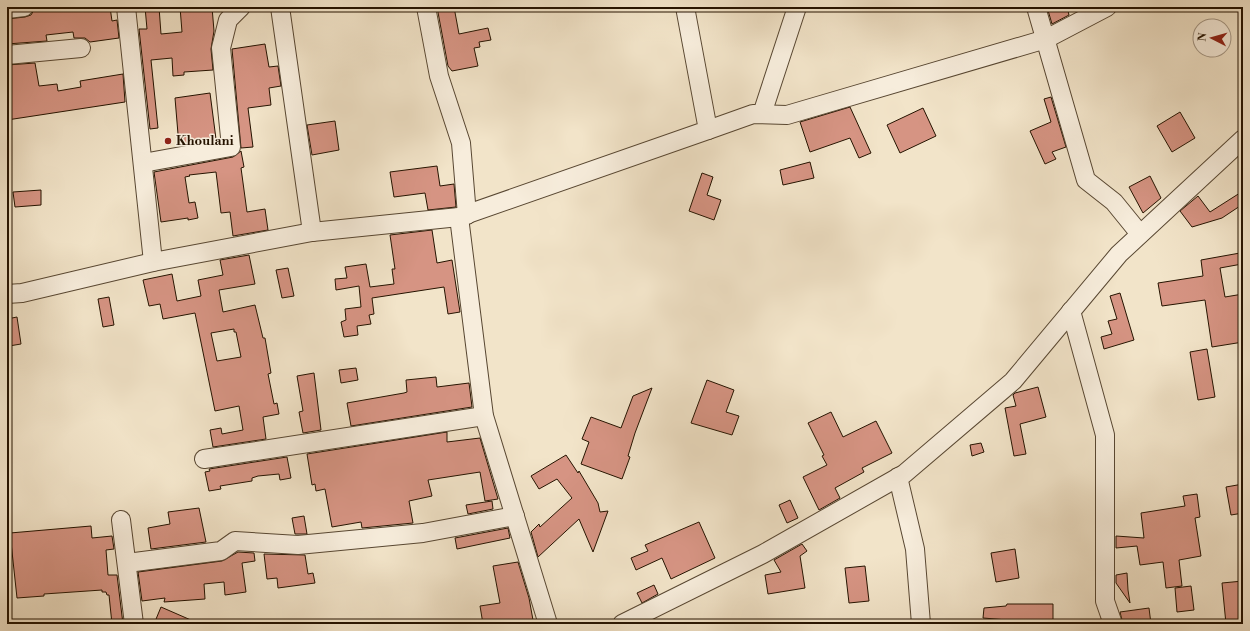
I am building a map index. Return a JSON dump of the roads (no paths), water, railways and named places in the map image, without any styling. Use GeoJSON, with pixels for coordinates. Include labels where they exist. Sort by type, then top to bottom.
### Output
{"type":"FeatureCollection","features":[{"type":"Feature","properties":{"kind":"street"},"geometry":{"type":"LineString","coordinates":[[7,9],[24,7]]}},
{"type":"Feature","properties":{"kind":"street"},"geometry":{"type":"LineString","coordinates":[[126,7],[153,262]]}},
{"type":"Feature","properties":{"kind":"street"},"geometry":{"type":"LineString","coordinates":[[143,163],[231,147],[221,48],[225,14],[241,7]]}},
{"type":"Feature","properties":{"kind":"street"},"geometry":{"type":"LineString","coordinates":[[280,7],[312,232]]}},
{"type":"Feature","properties":{"kind":"street"},"geometry":{"type":"LineString","coordinates":[[426,7],[439,76],[461,143],[463,216],[484,416],[548,624]]}},
{"type":"Feature","properties":{"kind":"street"},"geometry":{"type":"LineString","coordinates":[[685,7],[708,130]]}},
{"type":"Feature","properties":{"kind":"street"},"geometry":{"type":"LineString","coordinates":[[762,114],[797,7]]}},
{"type":"Feature","properties":{"kind":"street"},"geometry":{"type":"LineString","coordinates":[[1036,7],[1086,180],[1114,202],[1140,234]]}},
{"type":"Feature","properties":{"kind":"street"},"geometry":{"type":"LineString","coordinates":[[7,294],[22,294],[153,262],[312,232],[463,216],[753,114],[787,115],[1046,39],[1107,7]]}},
{"type":"Feature","properties":{"kind":"street"},"geometry":{"type":"LineString","coordinates":[[7,55],[81,48]]}},
{"type":"Feature","properties":{"kind":"street"},"geometry":{"type":"LineString","coordinates":[[622,624],[763,554],[898,477],[1013,381],[1119,254],[1243,140]]}},
{"type":"Feature","properties":{"kind":"street"},"geometry":{"type":"LineString","coordinates":[[1071,311],[1105,435],[1105,601],[1113,624]]}},
{"type":"Feature","properties":{"kind":"street"},"geometry":{"type":"LineString","coordinates":[[204,459],[484,416]]}},
{"type":"Feature","properties":{"kind":"street"},"geometry":{"type":"LineString","coordinates":[[898,477],[916,549],[921,624]]}},
{"type":"Feature","properties":{"kind":"street"},"geometry":{"type":"LineString","coordinates":[[127,562],[221,551],[235,541],[283,545],[312,544],[423,533],[515,516]]}},
{"type":"Feature","properties":{"kind":"street"},"geometry":{"type":"LineString","coordinates":[[121,520],[134,624]]}},
{"type":"Feature","properties":{"kind":"place","name":"Khoulani"},"geometry":{"type":"Point","coordinates":[168,141]}}]}
